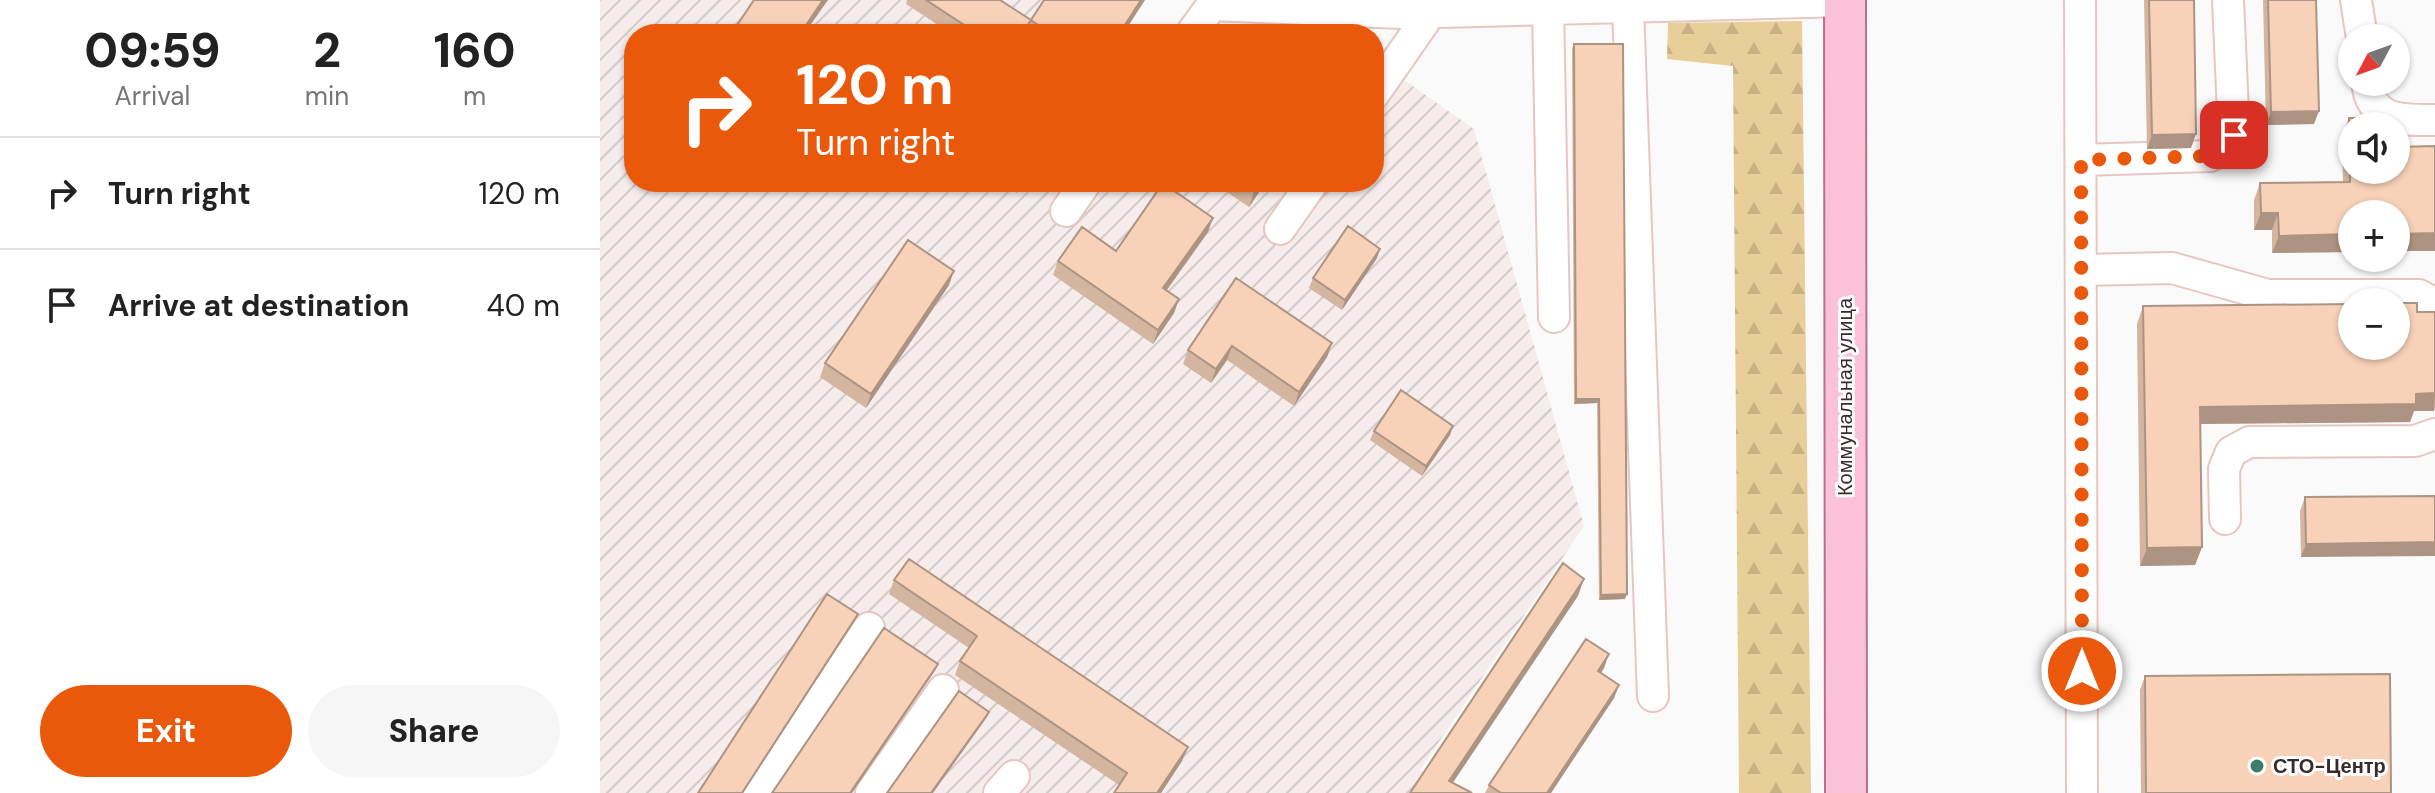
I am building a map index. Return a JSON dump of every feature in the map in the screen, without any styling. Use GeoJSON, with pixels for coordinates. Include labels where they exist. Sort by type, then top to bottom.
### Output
{"type":"FeatureCollection","features":[{"type":"Feature","properties":{"kind":"main road","name":"Коммунальная улица"},"geometry":{"type":"LineString","coordinates":[[1845,0],[1846,793]]}},
{"type":"Feature","properties":{"kind":"street"},"geometry":{"type":"LineString","coordinates":[[1196,24],[1208,2],[1401,6],[1431,12],[1845,0]]}},
{"type":"Feature","properties":{"kind":"street"},"geometry":{"type":"LineString","coordinates":[[2080,0],[2082,793]]}},
{"type":"Feature","properties":{"kind":"street"},"geometry":{"type":"LineString","coordinates":[[2081,160],[2210,156],[2225,149],[2234,135],[2228,0]]}},
{"type":"Feature","properties":{"kind":"street"},"geometry":{"type":"LineString","coordinates":[[2356,0],[2360,24]]}},
{"type":"Feature","properties":{"kind":"street"},"geometry":{"type":"LineString","coordinates":[[1628,7],[1653,696]]}},
{"type":"Feature","properties":{"kind":"street"},"geometry":{"type":"LineString","coordinates":[[1548,8],[1554,317]]}},
{"type":"Feature","properties":{"kind":"street"},"geometry":{"type":"LineString","coordinates":[[1384,80],[1431,12]]}},
{"type":"Feature","properties":{"kind":"street"},"geometry":{"type":"LineString","coordinates":[[2368,96],[2378,111],[2402,120],[2435,120]]}},
{"type":"Feature","properties":{"kind":"street"},"geometry":{"type":"LineString","coordinates":[[1066,211],[1079,192]]}},
{"type":"Feature","properties":{"kind":"street"},"geometry":{"type":"LineString","coordinates":[[1280,229],[1306,192]]}},
{"type":"Feature","properties":{"kind":"street"},"geometry":{"type":"LineString","coordinates":[[2081,270],[2172,268],[2268,295],[2419,295],[2435,304]]}},
{"type":"Feature","properties":{"kind":"street"},"geometry":{"type":"LineString","coordinates":[[2225,519],[2224,469],[2231,452],[2249,442],[2415,441],[2435,434]]}},
{"type":"Feature","properties":{"kind":"street"},"geometry":{"type":"LineString","coordinates":[[757,793],[869,628]]}},
{"type":"Feature","properties":{"kind":"street"},"geometry":{"type":"LineString","coordinates":[[871,793],[943,690]]}},
{"type":"Feature","properties":{"kind":"shaded area"},"geometry":{"type":"Polygon","coordinates":[[[600,0],[1145,0],[1129,24],[624,24],[624,192],[1384,192],[1384,66],[1474,129],[1584,526],[1420,770],[1463,793],[600,793],[600,0]]]}},
{"type":"Feature","properties":{"kind":"green space"},"geometry":{"type":"Polygon","coordinates":[[[1802,21],[1811,793],[1739,793],[1733,66],[1667,59],[1668,23],[1802,21]]]}},
{"type":"Feature","properties":{"kind":"building"},"geometry":{"type":"Polygon","coordinates":[[[754,0],[823,0],[807,24],[738,24],[754,0]]]}},
{"type":"Feature","properties":{"kind":"building"},"geometry":{"type":"Polygon","coordinates":[[[926,0],[1000,0],[1031,20],[1028,24],[963,24],[926,0]]]}},
{"type":"Feature","properties":{"kind":"building"},"geometry":{"type":"Polygon","coordinates":[[[1044,0],[1141,0],[1125,24],[1037,24],[1031,20],[1044,0]]]}},
{"type":"Feature","properties":{"kind":"building"},"geometry":{"type":"Polygon","coordinates":[[[2149,0],[2194,0],[2196,134],[2152,135],[2149,0]]]}},
{"type":"Feature","properties":{"kind":"building"},"geometry":{"type":"Polygon","coordinates":[[[2268,0],[2316,0],[2319,111],[2271,112],[2268,0]]]}},
{"type":"Feature","properties":{"kind":"building"},"geometry":{"type":"Polygon","coordinates":[[[1574,44],[1623,44],[1627,594],[1601,595],[1599,399],[1576,399],[1574,44]]]}},
{"type":"Feature","properties":{"kind":"building"},"geometry":{"type":"Polygon","coordinates":[[[2435,146],[2435,233],[2410,234],[2410,200],[2338,200],[2338,234],[2279,236],[2278,213],[2261,213],[2260,183],[2410,184],[2410,147],[2435,146]]]}},
{"type":"Feature","properties":{"kind":"building"},"geometry":{"type":"Polygon","coordinates":[[[1157,192],[1176,192],[1213,218],[1163,288],[1179,299],[1158,330],[1058,261],[1082,227],[1116,251],[1157,192]]]}},
{"type":"Feature","properties":{"kind":"building"},"geometry":{"type":"Polygon","coordinates":[[[1348,226],[1380,249],[1345,300],[1313,278],[1348,226]]]}},
{"type":"Feature","properties":{"kind":"building"},"geometry":{"type":"Polygon","coordinates":[[[908,240],[954,271],[871,394],[825,363],[908,240]]]}},
{"type":"Feature","properties":{"kind":"building"},"geometry":{"type":"Polygon","coordinates":[[[1236,278],[1332,343],[1299,392],[1232,346],[1216,369],[1188,350],[1236,278]]]}},
{"type":"Feature","properties":{"kind":"building"},"geometry":{"type":"Polygon","coordinates":[[[2410,303],[2417,303],[2417,312],[2435,312],[2435,393],[2416,394],[2416,404],[2200,407],[2202,547],[2147,548],[2143,306],[2338,304],[2338,360],[2410,360],[2410,303]]]}},
{"type":"Feature","properties":{"kind":"building"},"geometry":{"type":"Polygon","coordinates":[[[1401,390],[1453,426],[1426,466],[1374,431],[1401,390]]]}},
{"type":"Feature","properties":{"kind":"building"},"geometry":{"type":"Polygon","coordinates":[[[2435,496],[2435,542],[2306,544],[2305,497],[2435,496]]]}},
{"type":"Feature","properties":{"kind":"building"},"geometry":{"type":"Polygon","coordinates":[[[909,559],[1188,747],[1157,793],[1114,793],[1127,773],[960,661],[977,636],[894,580],[909,559]]]}},
{"type":"Feature","properties":{"kind":"building"},"geometry":{"type":"Polygon","coordinates":[[[1563,563],[1584,579],[1449,781],[1472,793],[1410,793],[1563,563]]]}},
{"type":"Feature","properties":{"kind":"building"},"geometry":{"type":"Polygon","coordinates":[[[827,594],[858,614],[742,793],[698,793],[827,594]]]}},
{"type":"Feature","properties":{"kind":"building"},"geometry":{"type":"Polygon","coordinates":[[[884,628],[938,664],[850,793],[772,793],[884,628]]]}},
{"type":"Feature","properties":{"kind":"building"},"geometry":{"type":"Polygon","coordinates":[[[1586,639],[1609,654],[1598,671],[1619,685],[1547,793],[1501,793],[1489,785],[1586,639]]]}},
{"type":"Feature","properties":{"kind":"building"},"geometry":{"type":"Polygon","coordinates":[[[2390,674],[2391,793],[2146,793],[2145,676],[2390,674]]]}},
{"type":"Feature","properties":{"kind":"building"},"geometry":{"type":"Polygon","coordinates":[[[959,691],[989,712],[931,793],[887,793],[959,691]]]}},
{"type":"Feature","properties":{"kind":"place","name":"СТО-Центр"},"geometry":{"type":"Point","coordinates":[2257,766]}},
{"type":"Feature","properties":{"kind":"route"},"geometry":{"type":"LineString","coordinates":[[2082,671],[2081,160],[2210,156],[2225,149],[2234,135]]}}]}
